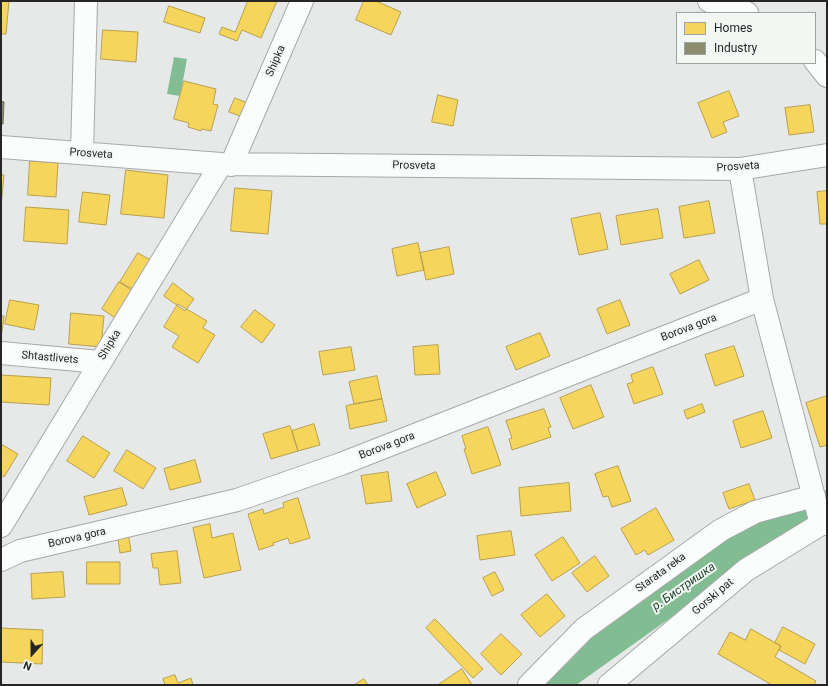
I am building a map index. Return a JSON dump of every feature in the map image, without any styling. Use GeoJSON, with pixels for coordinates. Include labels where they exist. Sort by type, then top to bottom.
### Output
{"type":"FeatureCollection","features":[{"type":"Feature","properties":{"kind":"street"},"geometry":{"type":"LineString","coordinates":[[82,153],[86,1]]}},
{"type":"Feature","properties":{"kind":"street","name":"Shipka"},"geometry":{"type":"LineString","coordinates":[[1,526],[100,362],[226,164],[302,1]]}},
{"type":"Feature","properties":{"kind":"street"},"geometry":{"type":"LineString","coordinates":[[709,1],[745,12]]}},
{"type":"Feature","properties":{"kind":"street"},"geometry":{"type":"LineString","coordinates":[[816,62],[827,76]]}},
{"type":"Feature","properties":{"kind":"street","name":"Prosveta"},"geometry":{"type":"LineString","coordinates":[[1,147],[226,164],[740,169],[827,155]]}},
{"type":"Feature","properties":{"kind":"street"},"geometry":{"type":"LineString","coordinates":[[740,169],[762,299],[814,497],[823,523]]}},
{"type":"Feature","properties":{"kind":"street","name":"Borova gora"},"geometry":{"type":"LineString","coordinates":[[1,560],[20,551],[237,500],[334,467],[762,299]]}},
{"type":"Feature","properties":{"kind":"street","name":"Shtastlivets"},"geometry":{"type":"LineString","coordinates":[[1,353],[100,362]]}},
{"type":"Feature","properties":{"kind":"street","name":"Starata reka"},"geometry":{"type":"LineString","coordinates":[[529,685],[584,629],[721,530],[755,512],[814,497]]}},
{"type":"Feature","properties":{"kind":"street","name":"Gorski pat"},"geometry":{"type":"LineString","coordinates":[[609,685],[746,570],[823,523]]}},
{"type":"Feature","properties":{"kind":"shaded area"},"geometry":{"type":"Polygon","coordinates":[[[174,57],[187,59],[180,96],[167,94],[174,57]]]}},
{"type":"Feature","properties":{"kind":"building: Homes"},"geometry":{"type":"Polygon","coordinates":[[[1,1],[9,1],[6,34],[1,34],[1,1]]]}},
{"type":"Feature","properties":{"kind":"building: Homes"},"geometry":{"type":"Polygon","coordinates":[[[248,1],[277,1],[261,38],[242,30],[237,41],[219,34],[222,27],[235,32],[248,1]]]}},
{"type":"Feature","properties":{"kind":"building: Homes"},"geometry":{"type":"Polygon","coordinates":[[[364,1],[376,1],[401,12],[391,35],[356,20],[364,1]]]}},
{"type":"Feature","properties":{"kind":"building: Homes"},"geometry":{"type":"Polygon","coordinates":[[[169,6],[205,18],[200,33],[164,22],[169,6]]]}},
{"type":"Feature","properties":{"kind":"building: Homes"},"geometry":{"type":"Polygon","coordinates":[[[103,30],[138,32],[136,62],[101,59],[103,30]]]}},
{"type":"Feature","properties":{"kind":"building: Homes"},"geometry":{"type":"Polygon","coordinates":[[[184,81],[216,89],[213,104],[218,105],[211,131],[202,129],[201,131],[188,127],[189,123],[174,119],[184,81]]]}},
{"type":"Feature","properties":{"kind":"building: Homes"},"geometry":{"type":"Polygon","coordinates":[[[729,91],[739,116],[723,122],[727,132],[712,138],[698,103],[729,91]]]}},
{"type":"Feature","properties":{"kind":"building: Homes"},"geometry":{"type":"Polygon","coordinates":[[[438,95],[458,100],[453,126],[432,122],[438,95]]]}},
{"type":"Feature","properties":{"kind":"building: Homes"},"geometry":{"type":"Polygon","coordinates":[[[235,98],[250,104],[245,118],[229,112],[235,98]]]}},
{"type":"Feature","properties":{"kind":"building: Homes"},"geometry":{"type":"Polygon","coordinates":[[[810,105],[814,132],[789,135],[785,108],[810,105]]]}},
{"type":"Feature","properties":{"kind":"building: Homes"},"geometry":{"type":"Polygon","coordinates":[[[30,161],[58,163],[56,197],[28,195],[30,161]]]}},
{"type":"Feature","properties":{"kind":"building: Homes"},"geometry":{"type":"Polygon","coordinates":[[[126,170],[168,175],[164,218],[121,214],[126,170]]]}},
{"type":"Feature","properties":{"kind":"building: Homes"},"geometry":{"type":"Polygon","coordinates":[[[1,175],[4,175],[1,207],[1,175]]]}},
{"type":"Feature","properties":{"kind":"building: Homes"},"geometry":{"type":"Polygon","coordinates":[[[235,188],[272,191],[268,234],[231,231],[235,188]]]}},
{"type":"Feature","properties":{"kind":"building: Homes"},"geometry":{"type":"Polygon","coordinates":[[[827,191],[827,224],[820,224],[817,192],[827,191]]]}},
{"type":"Feature","properties":{"kind":"building: Homes"},"geometry":{"type":"Polygon","coordinates":[[[83,192],[110,195],[106,225],[79,222],[83,192]]]}},
{"type":"Feature","properties":{"kind":"building: Homes"},"geometry":{"type":"Polygon","coordinates":[[[709,201],[715,233],[684,238],[679,207],[709,201]]]}},
{"type":"Feature","properties":{"kind":"building: Homes"},"geometry":{"type":"Polygon","coordinates":[[[26,207],[69,210],[67,244],[24,241],[26,207]]]}},
{"type":"Feature","properties":{"kind":"building: Homes"},"geometry":{"type":"Polygon","coordinates":[[[658,209],[663,238],[621,245],[616,216],[658,209]]]}},
{"type":"Feature","properties":{"kind":"building: Homes"},"geometry":{"type":"Polygon","coordinates":[[[600,213],[608,249],[579,255],[571,219],[600,213]]]}},
{"type":"Feature","properties":{"kind":"building: Homes"},"geometry":{"type":"Polygon","coordinates":[[[418,243],[424,270],[397,276],[392,249],[418,243]]]}},
{"type":"Feature","properties":{"kind":"building: Homes"},"geometry":{"type":"Polygon","coordinates":[[[449,247],[454,274],[426,280],[420,253],[449,247]]]}},
{"type":"Feature","properties":{"kind":"building: Homes"},"geometry":{"type":"Polygon","coordinates":[[[138,253],[154,262],[136,291],[120,282],[138,253]]]}},
{"type":"Feature","properties":{"kind":"building: Homes"},"geometry":{"type":"Polygon","coordinates":[[[699,260],[709,280],[680,294],[670,274],[699,260]]]}},
{"type":"Feature","properties":{"kind":"building: Homes"},"geometry":{"type":"Polygon","coordinates":[[[119,282],[135,292],[118,320],[102,309],[119,282]]]}},
{"type":"Feature","properties":{"kind":"building: Homes"},"geometry":{"type":"Polygon","coordinates":[[[173,283],[194,299],[185,311],[164,296],[173,283]]]}},
{"type":"Feature","properties":{"kind":"building: Homes"},"geometry":{"type":"Polygon","coordinates":[[[10,300],[39,305],[34,330],[5,324],[10,300]]]}},
{"type":"Feature","properties":{"kind":"building: Homes"},"geometry":{"type":"Polygon","coordinates":[[[620,300],[630,325],[607,334],[597,309],[620,300]]]}},
{"type":"Feature","properties":{"kind":"building: Homes"},"geometry":{"type":"Polygon","coordinates":[[[178,304],[207,321],[203,328],[215,335],[198,363],[172,347],[179,336],[164,327],[178,304]]]}},
{"type":"Feature","properties":{"kind":"building: Homes"},"geometry":{"type":"Polygon","coordinates":[[[255,310],[275,325],[262,343],[241,327],[255,310]]]}},
{"type":"Feature","properties":{"kind":"building: Homes"},"geometry":{"type":"Polygon","coordinates":[[[71,313],[104,316],[101,347],[69,344],[71,313]]]}},
{"type":"Feature","properties":{"kind":"building: Homes"},"geometry":{"type":"Polygon","coordinates":[[[1,316],[4,316],[1,339],[1,316]]]}},
{"type":"Feature","properties":{"kind":"building: Homes"},"geometry":{"type":"Polygon","coordinates":[[[540,333],[550,356],[516,370],[506,347],[540,333]]]}},
{"type":"Feature","properties":{"kind":"building: Homes"},"geometry":{"type":"Polygon","coordinates":[[[438,345],[440,374],[415,375],[413,347],[438,345]]]}},
{"type":"Feature","properties":{"kind":"building: Homes"},"geometry":{"type":"Polygon","coordinates":[[[734,346],[744,376],[715,386],[705,355],[734,346]]]}},
{"type":"Feature","properties":{"kind":"building: Homes"},"geometry":{"type":"Polygon","coordinates":[[[351,347],[355,370],[323,375],[319,352],[351,347]]]}},
{"type":"Feature","properties":{"kind":"building: Homes"},"geometry":{"type":"Polygon","coordinates":[[[653,367],[663,394],[634,404],[627,384],[633,382],[631,375],[653,367]]]}},
{"type":"Feature","properties":{"kind":"building: Homes"},"geometry":{"type":"Polygon","coordinates":[[[1,375],[51,378],[49,405],[1,402],[1,375]]]}},
{"type":"Feature","properties":{"kind":"building: Homes"},"geometry":{"type":"Polygon","coordinates":[[[377,376],[382,399],[354,404],[349,382],[377,376]]]}},
{"type":"Feature","properties":{"kind":"building: Homes"},"geometry":{"type":"Polygon","coordinates":[[[591,385],[604,417],[573,429],[560,398],[591,385]]]}},
{"type":"Feature","properties":{"kind":"building: Homes"},"geometry":{"type":"Polygon","coordinates":[[[827,396],[827,445],[820,447],[806,403],[827,396]]]}},
{"type":"Feature","properties":{"kind":"building: Homes"},"geometry":{"type":"Polygon","coordinates":[[[382,399],[387,421],[350,429],[346,406],[382,399]]]}},
{"type":"Feature","properties":{"kind":"building: Homes"},"geometry":{"type":"Polygon","coordinates":[[[702,404],[705,412],[687,419],[684,411],[702,404]]]}},
{"type":"Feature","properties":{"kind":"building: Homes"},"geometry":{"type":"Polygon","coordinates":[[[544,409],[551,427],[548,428],[551,437],[512,450],[509,439],[512,438],[506,421],[544,409]]]}},
{"type":"Feature","properties":{"kind":"building: Homes"},"geometry":{"type":"Polygon","coordinates":[[[763,411],[772,438],[741,448],[733,421],[763,411]]]}},
{"type":"Feature","properties":{"kind":"building: Homes"},"geometry":{"type":"Polygon","coordinates":[[[314,424],[320,445],[298,451],[292,431],[314,424]]]}},
{"type":"Feature","properties":{"kind":"building: Homes"},"geometry":{"type":"Polygon","coordinates":[[[290,426],[298,451],[271,459],[263,434],[290,426]]]}},
{"type":"Feature","properties":{"kind":"building: Homes"},"geometry":{"type":"Polygon","coordinates":[[[488,427],[501,465],[472,474],[464,449],[466,449],[462,436],[488,427]]]}},
{"type":"Feature","properties":{"kind":"building: Homes"},"geometry":{"type":"Polygon","coordinates":[[[83,436],[110,453],[94,478],[67,461],[83,436]]]}},
{"type":"Feature","properties":{"kind":"building: Homes"},"geometry":{"type":"Polygon","coordinates":[[[1,444],[18,454],[4,477],[1,475],[1,444]]]}},
{"type":"Feature","properties":{"kind":"building: Homes"},"geometry":{"type":"Polygon","coordinates":[[[127,450],[156,468],[143,489],[114,471],[127,450]]]}},
{"type":"Feature","properties":{"kind":"building: Homes"},"geometry":{"type":"Polygon","coordinates":[[[195,460],[201,482],[170,490],[164,469],[195,460]]]}},
{"type":"Feature","properties":{"kind":"building: Homes"},"geometry":{"type":"Polygon","coordinates":[[[618,466],[631,501],[612,507],[608,496],[603,497],[595,474],[618,466]]]}},
{"type":"Feature","properties":{"kind":"building: Homes"},"geometry":{"type":"Polygon","coordinates":[[[388,472],[392,501],[366,504],[361,476],[388,472]]]}},
{"type":"Feature","properties":{"kind":"building: Homes"},"geometry":{"type":"Polygon","coordinates":[[[436,472],[446,495],[417,508],[407,484],[436,472]]]}},
{"type":"Feature","properties":{"kind":"building: Homes"},"geometry":{"type":"Polygon","coordinates":[[[569,483],[571,511],[521,516],[519,488],[569,483]]]}},
{"type":"Feature","properties":{"kind":"building: Homes"},"geometry":{"type":"Polygon","coordinates":[[[749,484],[755,500],[729,509],[723,493],[749,484]]]}},
{"type":"Feature","properties":{"kind":"building: Homes"},"geometry":{"type":"Polygon","coordinates":[[[122,488],[127,505],[89,515],[84,497],[122,488]]]}},
{"type":"Feature","properties":{"kind":"building: Homes"},"geometry":{"type":"Polygon","coordinates":[[[298,498],[310,538],[290,544],[288,538],[259,550],[248,514],[263,509],[264,514],[284,507],[283,503],[298,498]]]}},
{"type":"Feature","properties":{"kind":"building: Homes"},"geometry":{"type":"Polygon","coordinates":[[[656,508],[674,540],[648,555],[645,550],[636,555],[621,529],[656,508]]]}},
{"type":"Feature","properties":{"kind":"building: Homes"},"geometry":{"type":"Polygon","coordinates":[[[210,524],[212,538],[233,533],[241,570],[204,578],[193,528],[210,524]]]}},
{"type":"Feature","properties":{"kind":"building: Homes"},"geometry":{"type":"Polygon","coordinates":[[[511,531],[515,555],[480,560],[477,536],[511,531]]]}},
{"type":"Feature","properties":{"kind":"building: Homes"},"geometry":{"type":"Polygon","coordinates":[[[128,532],[131,551],[120,553],[117,533],[128,532]]]}},
{"type":"Feature","properties":{"kind":"building: Homes"},"geometry":{"type":"Polygon","coordinates":[[[563,537],[580,563],[552,581],[535,555],[563,537]]]}},
{"type":"Feature","properties":{"kind":"building: Homes"},"geometry":{"type":"Polygon","coordinates":[[[177,551],[181,583],[160,585],[158,568],[153,568],[151,554],[177,551]]]}},
{"type":"Feature","properties":{"kind":"building: Homes"},"geometry":{"type":"Polygon","coordinates":[[[595,556],[609,576],[587,592],[572,573],[595,556]]]}},
{"type":"Feature","properties":{"kind":"building: Homes"},"geometry":{"type":"Polygon","coordinates":[[[87,562],[120,562],[120,584],[87,584],[87,562]]]}},
{"type":"Feature","properties":{"kind":"building: Homes"},"geometry":{"type":"Polygon","coordinates":[[[63,572],[65,597],[32,599],[31,574],[63,572]]]}},
{"type":"Feature","properties":{"kind":"building: Homes"},"geometry":{"type":"Polygon","coordinates":[[[495,572],[504,590],[492,596],[483,578],[495,572]]]}},
{"type":"Feature","properties":{"kind":"building: Homes"},"geometry":{"type":"Polygon","coordinates":[[[547,594],[565,616],[540,637],[521,615],[547,594]]]}},
{"type":"Feature","properties":{"kind":"building: Homes"},"geometry":{"type":"Polygon","coordinates":[[[435,619],[483,669],[473,678],[426,628],[435,619]]]}},
{"type":"Feature","properties":{"kind":"building: Homes"},"geometry":{"type":"Polygon","coordinates":[[[783,627],[815,644],[805,664],[779,650],[781,646],[775,643],[783,627]]]}},
{"type":"Feature","properties":{"kind":"building: Homes"},"geometry":{"type":"Polygon","coordinates":[[[1,628],[43,630],[42,664],[1,662],[1,628]]]}},
{"type":"Feature","properties":{"kind":"building: Homes"},"geometry":{"type":"Polygon","coordinates":[[[751,629],[781,646],[775,657],[816,681],[814,685],[772,685],[718,654],[730,632],[745,640],[751,629]]]}},
{"type":"Feature","properties":{"kind":"building: Homes"},"geometry":{"type":"Polygon","coordinates":[[[501,634],[522,654],[501,675],[481,654],[501,634]]]}},
{"type":"Feature","properties":{"kind":"building: Homes"},"geometry":{"type":"Polygon","coordinates":[[[462,669],[472,685],[438,685],[462,669]]]}},
{"type":"Feature","properties":{"kind":"building: Homes"},"geometry":{"type":"Polygon","coordinates":[[[175,675],[178,683],[191,678],[193,685],[165,685],[163,679],[175,675]]]}},
{"type":"Feature","properties":{"kind":"building: Homes"},"geometry":{"type":"Polygon","coordinates":[[[364,679],[368,685],[354,685],[364,679]]]}},
{"type":"Feature","properties":{"kind":"building: Industry"},"geometry":{"type":"Polygon","coordinates":[[[1,101],[4,102],[3,124],[1,124],[1,101]]]}},
{"type":"Feature","properties":{"kind":"waterway","name":"р. Бистришка"},"geometry":{"type":"LineString","coordinates":[[550,685],[567,670],[762,531],[801,513],[827,508]]}}]}
